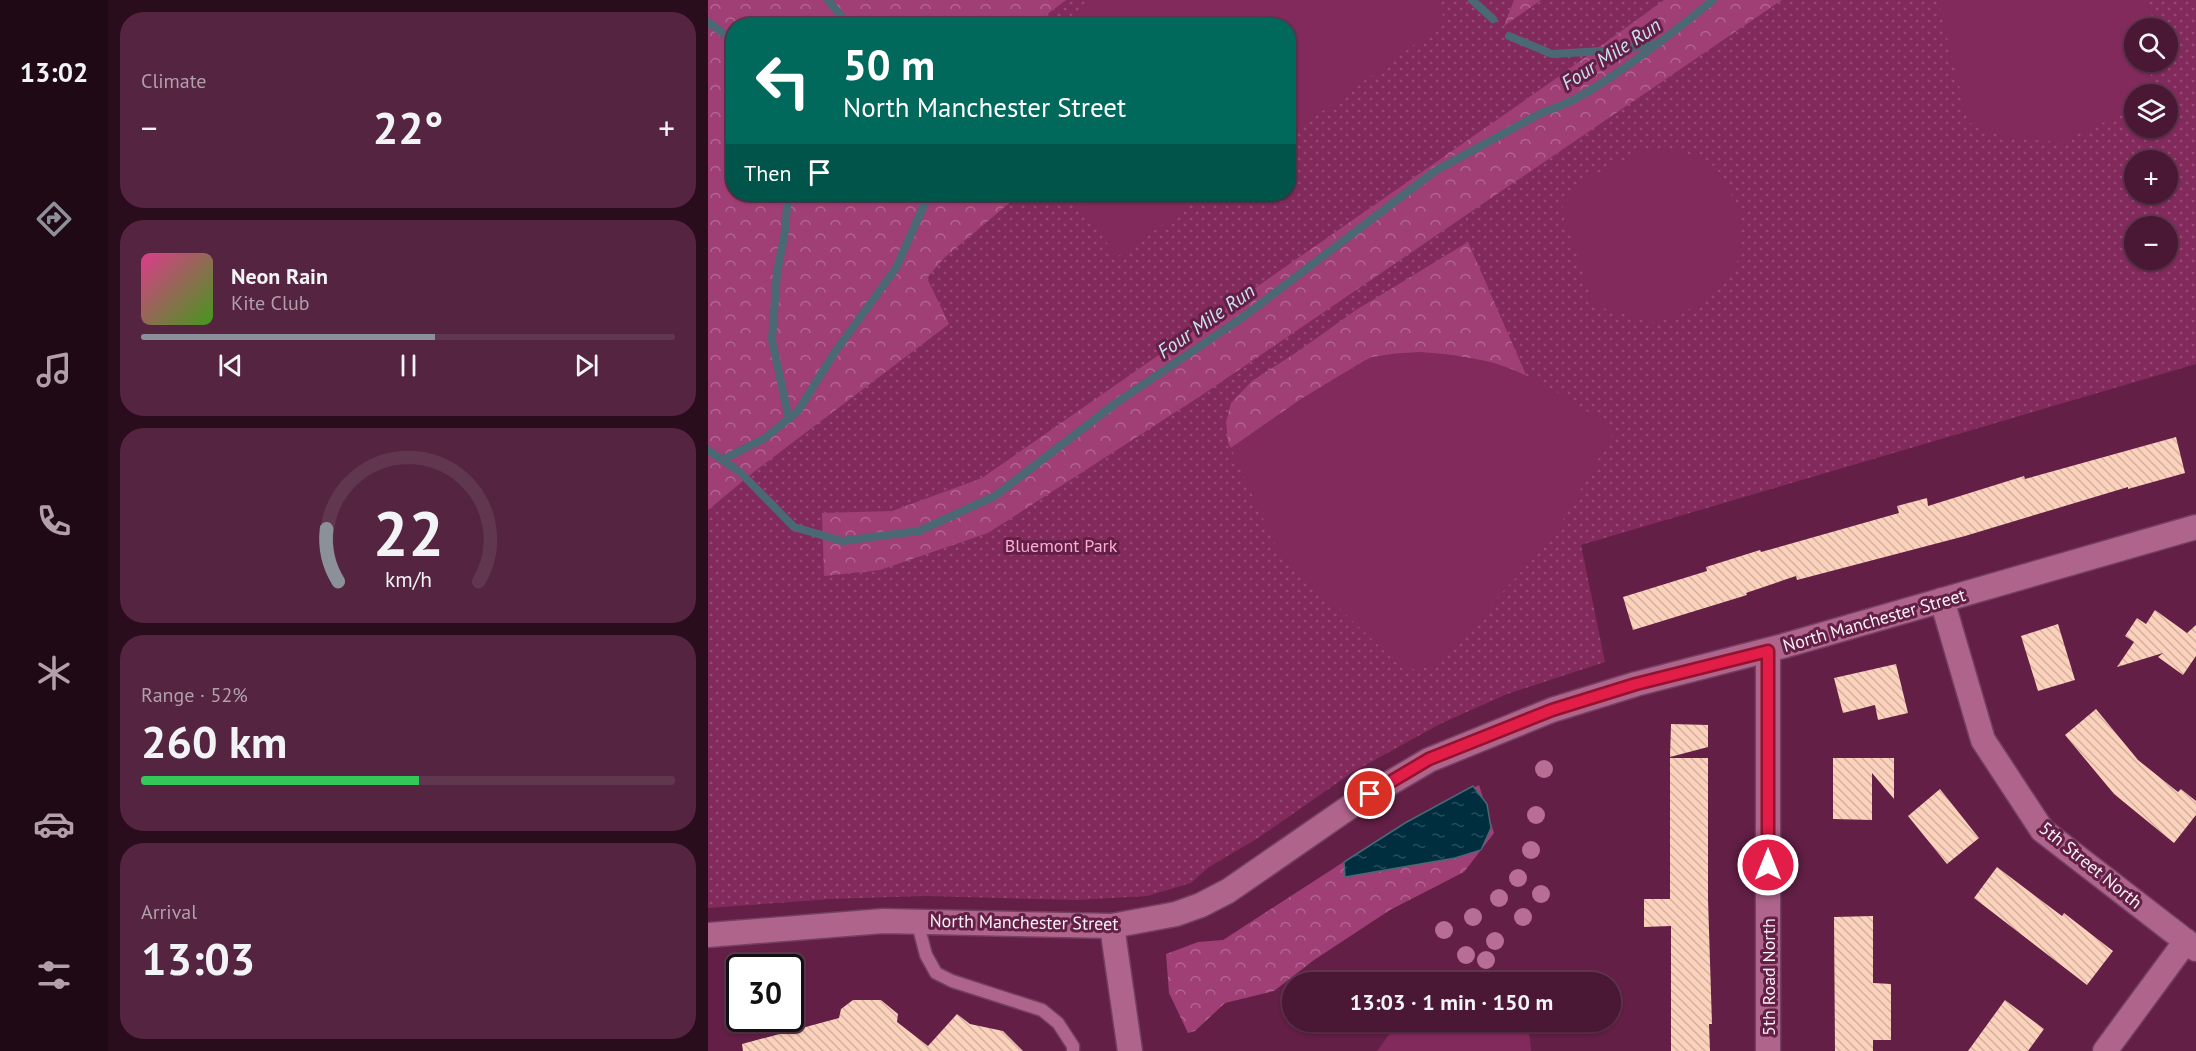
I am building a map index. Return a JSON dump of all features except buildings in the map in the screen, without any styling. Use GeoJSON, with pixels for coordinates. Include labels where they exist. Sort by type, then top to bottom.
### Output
{"type":"FeatureCollection","features":[{"type":"Feature","properties":{"kind":"street","name":"North Manchester Street"},"geometry":{"type":"LineString","coordinates":[[708,935],[849,922],[917,921],[1030,926],[1112,926],[1176,914],[1214,898],[1351,806],[1429,759],[1552,710],[1636,684],[1768,651],[2196,527]]}},
{"type":"Feature","properties":{"kind":"street","name":"5th Street North"},"geometry":{"type":"LineString","coordinates":[[1942,600],[1983,740],[2042,830],[2191,945]]}},
{"type":"Feature","properties":{"kind":"street","name":"5th Road North"},"geometry":{"type":"LineString","coordinates":[[1768,651],[1768,1051]]}},
{"type":"Feature","properties":{"kind":"street"},"geometry":{"type":"LineString","coordinates":[[1112,926],[1130,1051]]}},
{"type":"Feature","properties":{"kind":"street"},"geometry":{"type":"LineString","coordinates":[[2105,1051],[2191,945]]}},
{"type":"Feature","properties":{"kind":"lane"},"geometry":{"type":"LineString","coordinates":[[917,921],[926,955],[936,973],[952,981],[1042,1010],[1058,1023],[1073,1046],[1073,1051]]}},
{"type":"Feature","properties":{"kind":"green space","name":"Bluemont Park"},"geometry":{"type":"Polygon","coordinates":[[[708,0],[2196,0],[2196,364],[1581,545],[1605,662],[1507,694],[1440,724],[1353,772],[1258,838],[1209,867],[1191,883],[1147,896],[1076,900],[925,896],[831,899],[708,908],[708,0]]]}},
{"type":"Feature","properties":{"kind":"green space"},"geometry":{"type":"Polygon","coordinates":[[[708,0],[1066,0],[1042,18],[726,18],[726,201],[1012,201],[944,258],[927,278],[949,324],[755,471],[708,510],[708,0]]]}},
{"type":"Feature","properties":{"kind":"green space"},"geometry":{"type":"Polygon","coordinates":[[[1094,0],[1432,0],[1447,21],[1296,130],[1296,18],[1068,18],[1094,0]]]}},
{"type":"Feature","properties":{"kind":"green space"},"geometry":{"type":"Polygon","coordinates":[[[1514,0],[1541,0],[1504,26],[1514,0]]]}},
{"type":"Feature","properties":{"kind":"green space"},"geometry":{"type":"Polygon","coordinates":[[[1664,0],[1782,0],[1202,395],[988,533],[880,570],[824,576],[822,513],[892,511],[982,478],[1551,82],[1664,0]]]}},
{"type":"Feature","properties":{"kind":"green space"},"geometry":{"type":"Polygon","coordinates":[[[1938,0],[2143,0],[2154,18],[2124,18],[2124,72],[2151,72],[2150,80],[2146,84],[2124,84],[2124,108],[2115,117],[2061,142],[2007,138],[1968,122],[1938,0]]]}},
{"type":"Feature","properties":{"kind":"green space"},"geometry":{"type":"Polygon","coordinates":[[[1677,149],[1716,167],[1739,208],[1739,259],[1706,302],[1657,323],[1595,306],[1561,209],[1584,180],[1642,151],[1677,149]]]}},
{"type":"Feature","properties":{"kind":"green space"},"geometry":{"type":"Polygon","coordinates":[[[1077,201],[1196,201],[1117,257],[1077,201]]]}},
{"type":"Feature","properties":{"kind":"green space"},"geometry":{"type":"Polygon","coordinates":[[[1468,242],[1527,377],[1491,363],[1452,355],[1413,353],[1374,357],[1314,392],[1231,448],[1228,443],[1226,422],[1231,403],[1252,381],[1356,310],[1468,242]]]}},
{"type":"Feature","properties":{"kind":"green space"},"geometry":{"type":"Polygon","coordinates":[[[1419,352],[1452,355],[1506,367],[1549,387],[1615,430],[1553,537],[1434,667],[1404,670],[1277,549],[1231,448],[1301,399],[1372,357],[1419,352]]]}},
{"type":"Feature","properties":{"kind":"green space"},"geometry":{"type":"Polygon","coordinates":[[[1479,785],[1494,833],[1464,872],[1390,910],[1299,972],[1282,972],[1282,985],[1274,991],[1225,1003],[1195,1031],[1188,1033],[1169,993],[1166,954],[1198,942],[1223,940],[1342,863],[1479,785]]]}},
{"type":"Feature","properties":{"kind":"green space"},"geometry":{"type":"Polygon","coordinates":[[[1391,1032],[1528,1032],[1531,1051],[1377,1051],[1391,1032]]]}},
{"type":"Feature","properties":{"kind":"water"},"geometry":{"type":"Polygon","coordinates":[[[1473,786],[1487,804],[1491,828],[1481,850],[1455,858],[1345,877],[1344,862],[1405,823],[1473,786]]]}},
{"type":"Feature","properties":{"kind":"waterway"},"geometry":{"type":"LineString","coordinates":[[828,0],[842,18]]}},
{"type":"Feature","properties":{"kind":"waterway"},"geometry":{"type":"LineString","coordinates":[[1472,0],[1493,19]]}},
{"type":"Feature","properties":{"kind":"waterway","name":"Four Mile Run"},"geometry":{"type":"LineString","coordinates":[[708,450],[740,472],[794,527],[842,541],[919,531],[995,496],[1116,403],[1243,317],[1435,171],[1543,112],[1563,105],[1590,90],[1654,47],[1713,0]]}},
{"type":"Feature","properties":{"kind":"waterway"},"geometry":{"type":"LineString","coordinates":[[708,22],[726,35]]}},
{"type":"Feature","properties":{"kind":"waterway"},"geometry":{"type":"LineString","coordinates":[[1509,36],[1552,54],[1603,51],[1657,44]]}},
{"type":"Feature","properties":{"kind":"waterway"},"geometry":{"type":"LineString","coordinates":[[787,201],[785,232],[777,272],[772,340],[789,419]]}},
{"type":"Feature","properties":{"kind":"waterway"},"geometry":{"type":"LineString","coordinates":[[722,460],[765,438],[798,411],[835,352],[896,268],[926,201]]}},
{"type":"Feature","properties":{"kind":"route"},"geometry":{"type":"LineString","coordinates":[[1370,794],[1429,759],[1552,710],[1636,684],[1768,651],[1768,865]]}}]}
